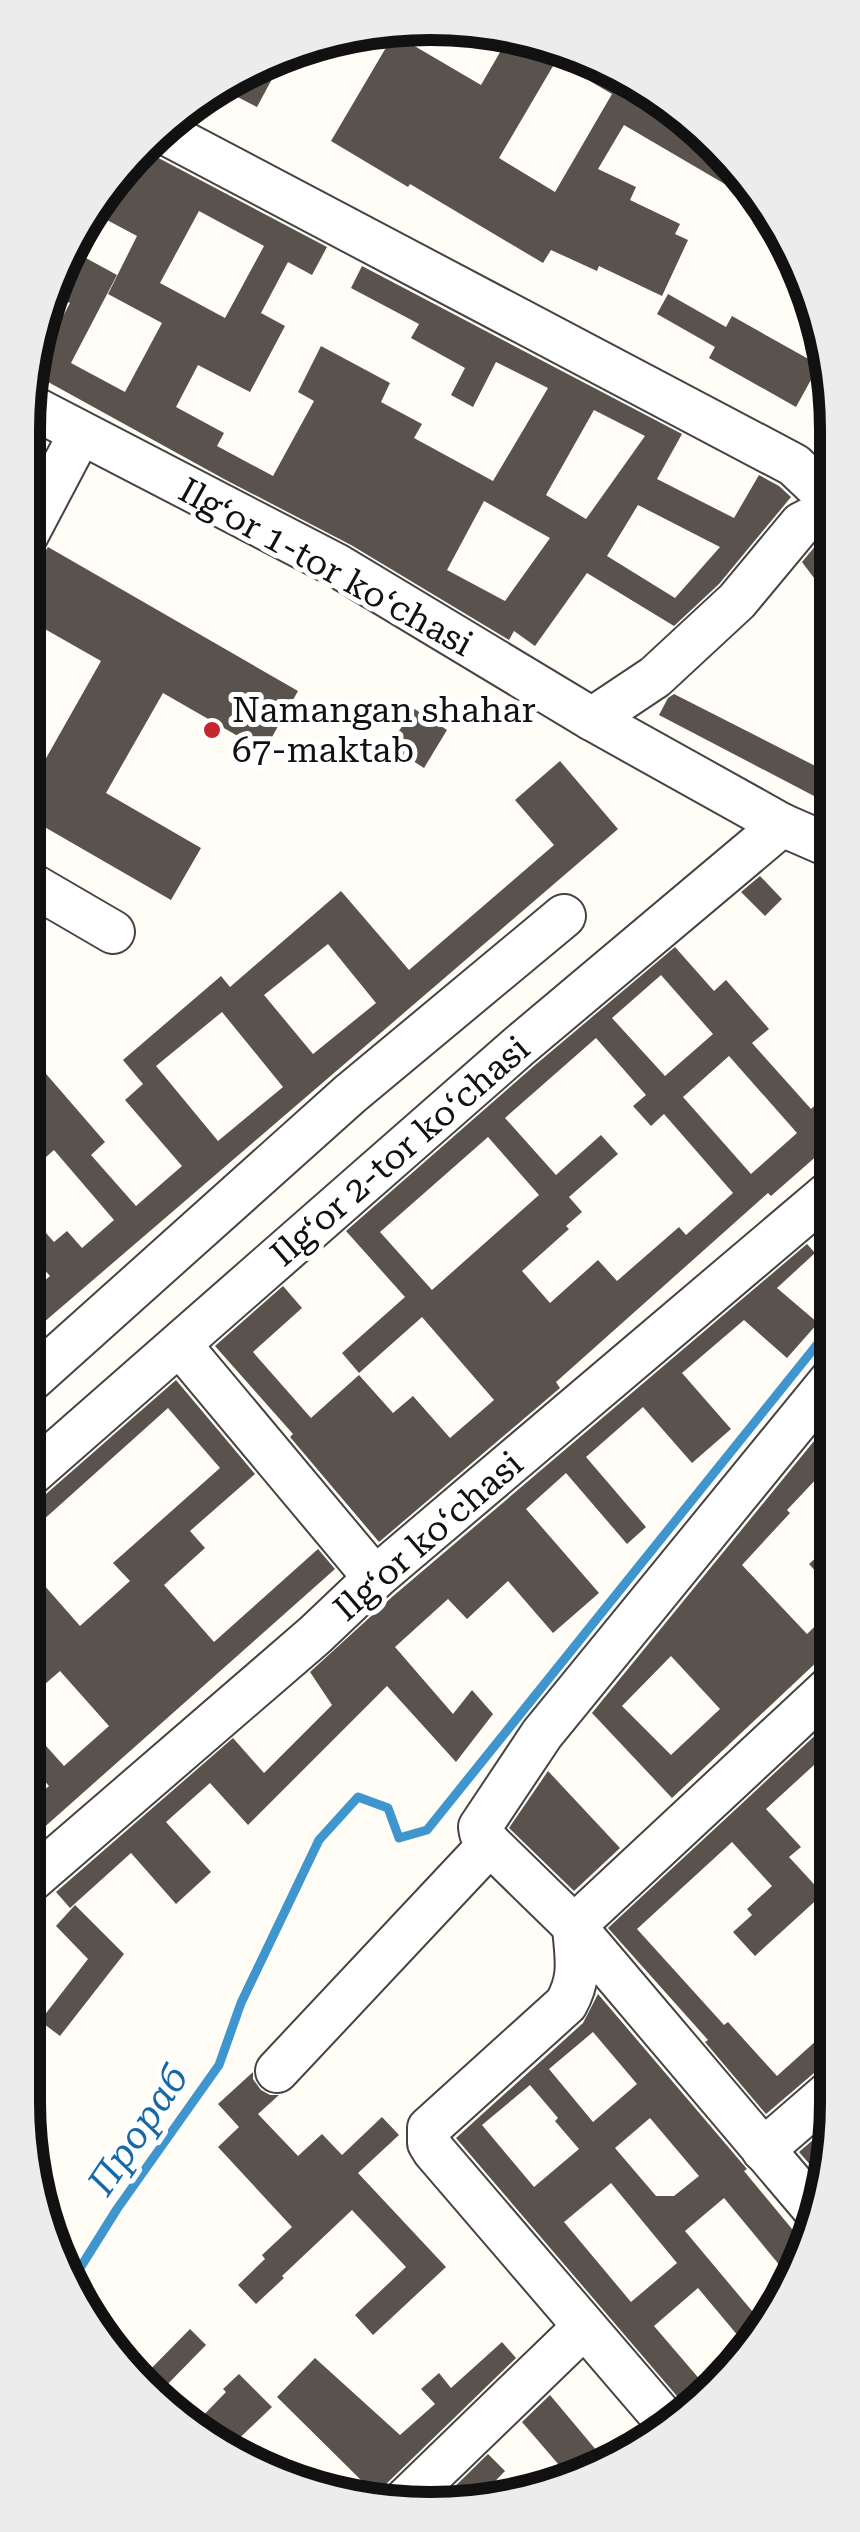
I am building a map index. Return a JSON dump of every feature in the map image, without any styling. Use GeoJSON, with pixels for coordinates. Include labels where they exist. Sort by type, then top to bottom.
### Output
{"type":"FeatureCollection","features":[{"type":"Feature","properties":{"kind":"street"},"geometry":{"type":"LineString","coordinates":[[173,137],[794,465],[820,491]]}},
{"type":"Feature","properties":{"kind":"street","name":"Ilgʻor 1-tor koʻchasi"},"geometry":{"type":"LineString","coordinates":[[41,412],[338,566],[592,718],[782,825],[820,841]]}},
{"type":"Feature","properties":{"kind":"street"},"geometry":{"type":"LineString","coordinates":[[40,510],[80,434]]}},
{"type":"Feature","properties":{"kind":"street"},"geometry":{"type":"LineString","coordinates":[[592,718],[655,677],[737,601],[800,524],[820,513]]}},
{"type":"Feature","properties":{"kind":"street","name":"Ilgʻor 2-tor koʻchasi"},"geometry":{"type":"LineString","coordinates":[[40,1466],[518,1047],[782,825]]}},
{"type":"Feature","properties":{"kind":"street"},"geometry":{"type":"LineString","coordinates":[[40,889],[113,932]]}},
{"type":"Feature","properties":{"kind":"street"},"geometry":{"type":"LineString","coordinates":[[40,1372],[350,1094],[564,916]]}},
{"type":"Feature","properties":{"kind":"street","name":"Ilgʻor koʻchasi"},"geometry":{"type":"LineString","coordinates":[[40,1872],[315,1635],[375,1578],[820,1200]]}},
{"type":"Feature","properties":{"kind":"street"},"geometry":{"type":"LineString","coordinates":[[180,1345],[375,1578]]}},
{"type":"Feature","properties":{"kind":"street"},"geometry":{"type":"LineString","coordinates":[[807,2201],[574,1926],[490,1844],[480,1827],[542,1734],[820,1394]]}},
{"type":"Feature","properties":{"kind":"street"},"geometry":{"type":"LineString","coordinates":[[574,1926],[820,1698]]}},
{"type":"Feature","properties":{"kind":"street"},"geometry":{"type":"LineString","coordinates":[[277,2071],[490,1844]]}},
{"type":"Feature","properties":{"kind":"street"},"geometry":{"type":"LineString","coordinates":[[574,1926],[578,1974],[566,2004],[429,2128],[428,2143],[661,2415]]}},
{"type":"Feature","properties":{"kind":"street"},"geometry":{"type":"LineString","coordinates":[[764,2150],[820,2102]]}},
{"type":"Feature","properties":{"kind":"street"},"geometry":{"type":"LineString","coordinates":[[413,2491],[584,2327]]}},
{"type":"Feature","properties":{"kind":"building"},"geometry":{"type":"Polygon","coordinates":[[[406,41],[481,85],[503,47],[556,61],[499,158],[555,192],[612,94],[558,62],[602,80],[647,106],[706,154],[738,192],[624,125],[598,169],[636,187],[630,200],[680,224],[675,234],[688,240],[662,296],[599,266],[597,271],[551,250],[543,263],[410,184],[408,187],[331,141],[389,42],[406,41]]]}},
{"type":"Feature","properties":{"kind":"building"},"geometry":{"type":"Polygon","coordinates":[[[266,76],[272,79],[257,107],[232,94],[266,76]]]}},
{"type":"Feature","properties":{"kind":"building"},"geometry":{"type":"Polygon","coordinates":[[[153,155],[327,247],[312,275],[288,262],[261,313],[285,326],[250,392],[198,365],[176,407],[224,433],[217,446],[273,476],[314,401],[298,392],[321,346],[390,383],[381,402],[422,424],[414,438],[493,481],[548,388],[496,362],[473,407],[451,395],[465,368],[411,338],[419,324],[351,288],[362,266],[682,434],[657,479],[734,518],[759,475],[791,497],[719,584],[674,626],[587,573],[535,646],[514,631],[509,640],[351,545],[43,379],[50,339],[70,303],[63,300],[81,256],[117,275],[71,363],[125,392],[162,323],[108,294],[137,236],[103,218],[153,155]],[[199,211],[160,283],[225,318],[264,246],[199,211]],[[594,410],[546,495],[586,519],[645,436],[594,410]],[[484,501],[447,570],[505,601],[550,538],[484,501]],[[638,505],[607,556],[675,598],[720,547],[638,505]]]}},
{"type":"Feature","properties":{"kind":"building"},"geometry":{"type":"Polygon","coordinates":[[[668,294],[726,327],[732,316],[812,361],[814,358],[817,381],[812,378],[796,407],[709,358],[715,347],[657,314],[668,294]]]}},
{"type":"Feature","properties":{"kind":"building"},"geometry":{"type":"Polygon","coordinates":[[[820,542],[820,586],[802,562],[820,542]]]}},
{"type":"Feature","properties":{"kind":"building"},"geometry":{"type":"Polygon","coordinates":[[[48,547],[298,691],[264,751],[163,693],[106,793],[201,848],[171,900],[40,824],[40,757],[45,760],[101,661],[40,626],[40,559],[48,547]]]}},
{"type":"Feature","properties":{"kind":"building"},"geometry":{"type":"Polygon","coordinates":[[[674,694],[820,768],[820,799],[659,715],[674,694]]]}},
{"type":"Feature","properties":{"kind":"building"},"geometry":{"type":"Polygon","coordinates":[[[413,708],[447,730],[424,768],[390,746],[413,708]]]}},
{"type":"Feature","properties":{"kind":"building"},"geometry":{"type":"Polygon","coordinates":[[[560,761],[618,829],[40,1326],[40,1285],[50,1276],[40,1265],[40,1226],[54,1242],[67,1231],[82,1248],[114,1220],[54,1150],[40,1162],[40,1067],[105,1142],[91,1155],[136,1206],[182,1166],[125,1100],[143,1084],[123,1060],[221,976],[230,987],[341,891],[409,970],[554,845],[515,800],[560,761]],[[328,944],[264,995],[313,1054],[376,1003],[328,944]],[[222,1012],[156,1066],[218,1141],[283,1087],[222,1012]]]}},
{"type":"Feature","properties":{"kind":"building"},"geometry":{"type":"Polygon","coordinates":[[[760,876],[782,899],[765,916],[741,892],[760,876]]]}},
{"type":"Feature","properties":{"kind":"building"},"geometry":{"type":"Polygon","coordinates":[[[675,947],[714,991],[726,980],[769,1029],[752,1043],[811,1109],[820,1101],[820,1153],[771,1196],[768,1193],[556,1382],[560,1388],[379,1542],[290,1437],[293,1434],[215,1346],[283,1286],[302,1308],[253,1352],[311,1418],[359,1375],[393,1413],[413,1396],[450,1438],[494,1400],[422,1317],[359,1373],[342,1353],[405,1297],[346,1231],[675,947]],[[661,975],[612,1018],[665,1076],[713,1034],[661,975]],[[596,1038],[505,1118],[556,1175],[601,1135],[618,1154],[569,1197],[582,1212],[566,1226],[569,1229],[522,1271],[550,1303],[598,1260],[617,1281],[679,1227],[686,1235],[733,1193],[664,1114],[651,1126],[633,1106],[646,1095],[596,1038]],[[729,1056],[683,1097],[751,1174],[797,1133],[729,1056]],[[488,1137],[380,1232],[432,1290],[539,1195],[488,1137]]]}},
{"type":"Feature","properties":{"kind":"building"},"geometry":{"type":"Polygon","coordinates":[[[807,1244],[815,1253],[777,1288],[818,1323],[787,1358],[744,1320],[682,1373],[731,1429],[692,1463],[643,1407],[586,1457],[646,1527],[627,1544],[566,1473],[526,1509],[599,1593],[553,1633],[508,1581],[467,1619],[448,1599],[395,1647],[453,1714],[472,1690],[493,1714],[456,1762],[387,1686],[248,1825],[210,1783],[166,1822],[211,1872],[176,1904],[131,1853],[70,1908],[56,1892],[233,1738],[264,1773],[332,1705],[310,1672],[392,1597],[807,1244]]]}},
{"type":"Feature","properties":{"kind":"building"},"geometry":{"type":"Polygon","coordinates":[[[176,1380],[255,1474],[190,1531],[205,1548],[164,1585],[214,1642],[318,1549],[335,1569],[40,1831],[40,1794],[49,1786],[40,1776],[40,1739],[64,1766],[109,1726],[60,1671],[40,1688],[40,1580],[80,1626],[130,1581],[113,1563],[220,1468],[168,1408],[40,1523],[40,1499],[176,1380]]]}},
{"type":"Feature","properties":{"kind":"building"},"geometry":{"type":"Polygon","coordinates":[[[820,1434],[820,1475],[742,1565],[807,1634],[820,1621],[820,1659],[672,1798],[592,1713],[820,1434]],[[671,1656],[622,1706],[671,1755],[720,1709],[671,1656]]]}},
{"type":"Feature","properties":{"kind":"building"},"geometry":{"type":"Polygon","coordinates":[[[820,1554],[820,1576],[809,1564],[820,1554]]]}},
{"type":"Feature","properties":{"kind":"building"},"geometry":{"type":"Polygon","coordinates":[[[820,1731],[820,1772],[814,1765],[766,1809],[801,1847],[789,1857],[820,1891],[820,1897],[755,1956],[733,1932],[752,1915],[747,1909],[772,1886],[732,1842],[637,1929],[724,2025],[728,2022],[777,2076],[820,2037],[820,2068],[766,2114],[705,2042],[708,2040],[608,1928],[820,1731]]]}},
{"type":"Feature","properties":{"kind":"building"},"geometry":{"type":"Polygon","coordinates":[[[548,1771],[620,1848],[574,1891],[509,1828],[548,1771]]]}},
{"type":"Feature","properties":{"kind":"building"},"geometry":{"type":"Polygon","coordinates":[[[75,1905],[124,1954],[60,2036],[40,2021],[88,1959],[56,1926],[75,1905]]]}},
{"type":"Feature","properties":{"kind":"building"},"geometry":{"type":"Polygon","coordinates":[[[598,1994],[747,2169],[744,2171],[796,2234],[782,2269],[724,2198],[685,2231],[756,2316],[740,2338],[698,2288],[654,2326],[702,2382],[680,2400],[456,2138],[583,2023],[598,1994]],[[593,2032],[549,2069],[593,2122],[637,2084],[593,2032]],[[530,2085],[482,2125],[534,2187],[579,2149],[530,2085]],[[650,2118],[615,2148],[656,2196],[674,2196],[699,2176],[650,2118]],[[611,2183],[564,2222],[631,2302],[677,2263],[611,2183]]]}},
{"type":"Feature","properties":{"kind":"building"},"geometry":{"type":"Polygon","coordinates":[[[253,2072],[261,2090],[279,2095],[258,2114],[298,2156],[322,2134],[342,2155],[382,2117],[399,2135],[358,2173],[446,2267],[373,2335],[355,2315],[406,2267],[352,2210],[256,2304],[238,2285],[292,2227],[218,2147],[239,2127],[218,2104],[253,2072]]]}},
{"type":"Feature","properties":{"kind":"building"},"geometry":{"type":"Polygon","coordinates":[[[818,2135],[814,2170],[799,2152],[818,2135]]]}},
{"type":"Feature","properties":{"kind":"building"},"geometry":{"type":"Polygon","coordinates":[[[190,2329],[206,2345],[164,2387],[148,2372],[190,2329]]]}},
{"type":"Feature","properties":{"kind":"building"},"geometry":{"type":"Polygon","coordinates":[[[502,2342],[516,2358],[381,2489],[358,2486],[362,2481],[277,2397],[315,2358],[400,2435],[435,2404],[421,2389],[439,2373],[451,2388],[502,2342]]]}},
{"type":"Feature","properties":{"kind":"building"},"geometry":{"type":"Polygon","coordinates":[[[239,2374],[272,2407],[237,2441],[201,2417],[226,2392],[223,2389],[239,2374]]]}},
{"type":"Feature","properties":{"kind":"building"},"geometry":{"type":"Polygon","coordinates":[[[550,2395],[599,2453],[562,2468],[522,2422],[550,2395]]]}},
{"type":"Feature","properties":{"kind":"building"},"geometry":{"type":"Polygon","coordinates":[[[488,2454],[505,2471],[489,2488],[450,2491],[488,2454]]]}},
{"type":"Feature","properties":{"kind":"waterway","name":"Прораб"},"geometry":{"type":"LineString","coordinates":[[78,2270],[219,2065],[241,2003],[319,1840],[358,1797],[388,1808],[399,1838],[427,1830],[820,1341]]}},
{"type":"Feature","properties":{"kind":"place","name":"Namangan shahar 67-maktab"},"geometry":{"type":"Point","coordinates":[212,730]}}]}
